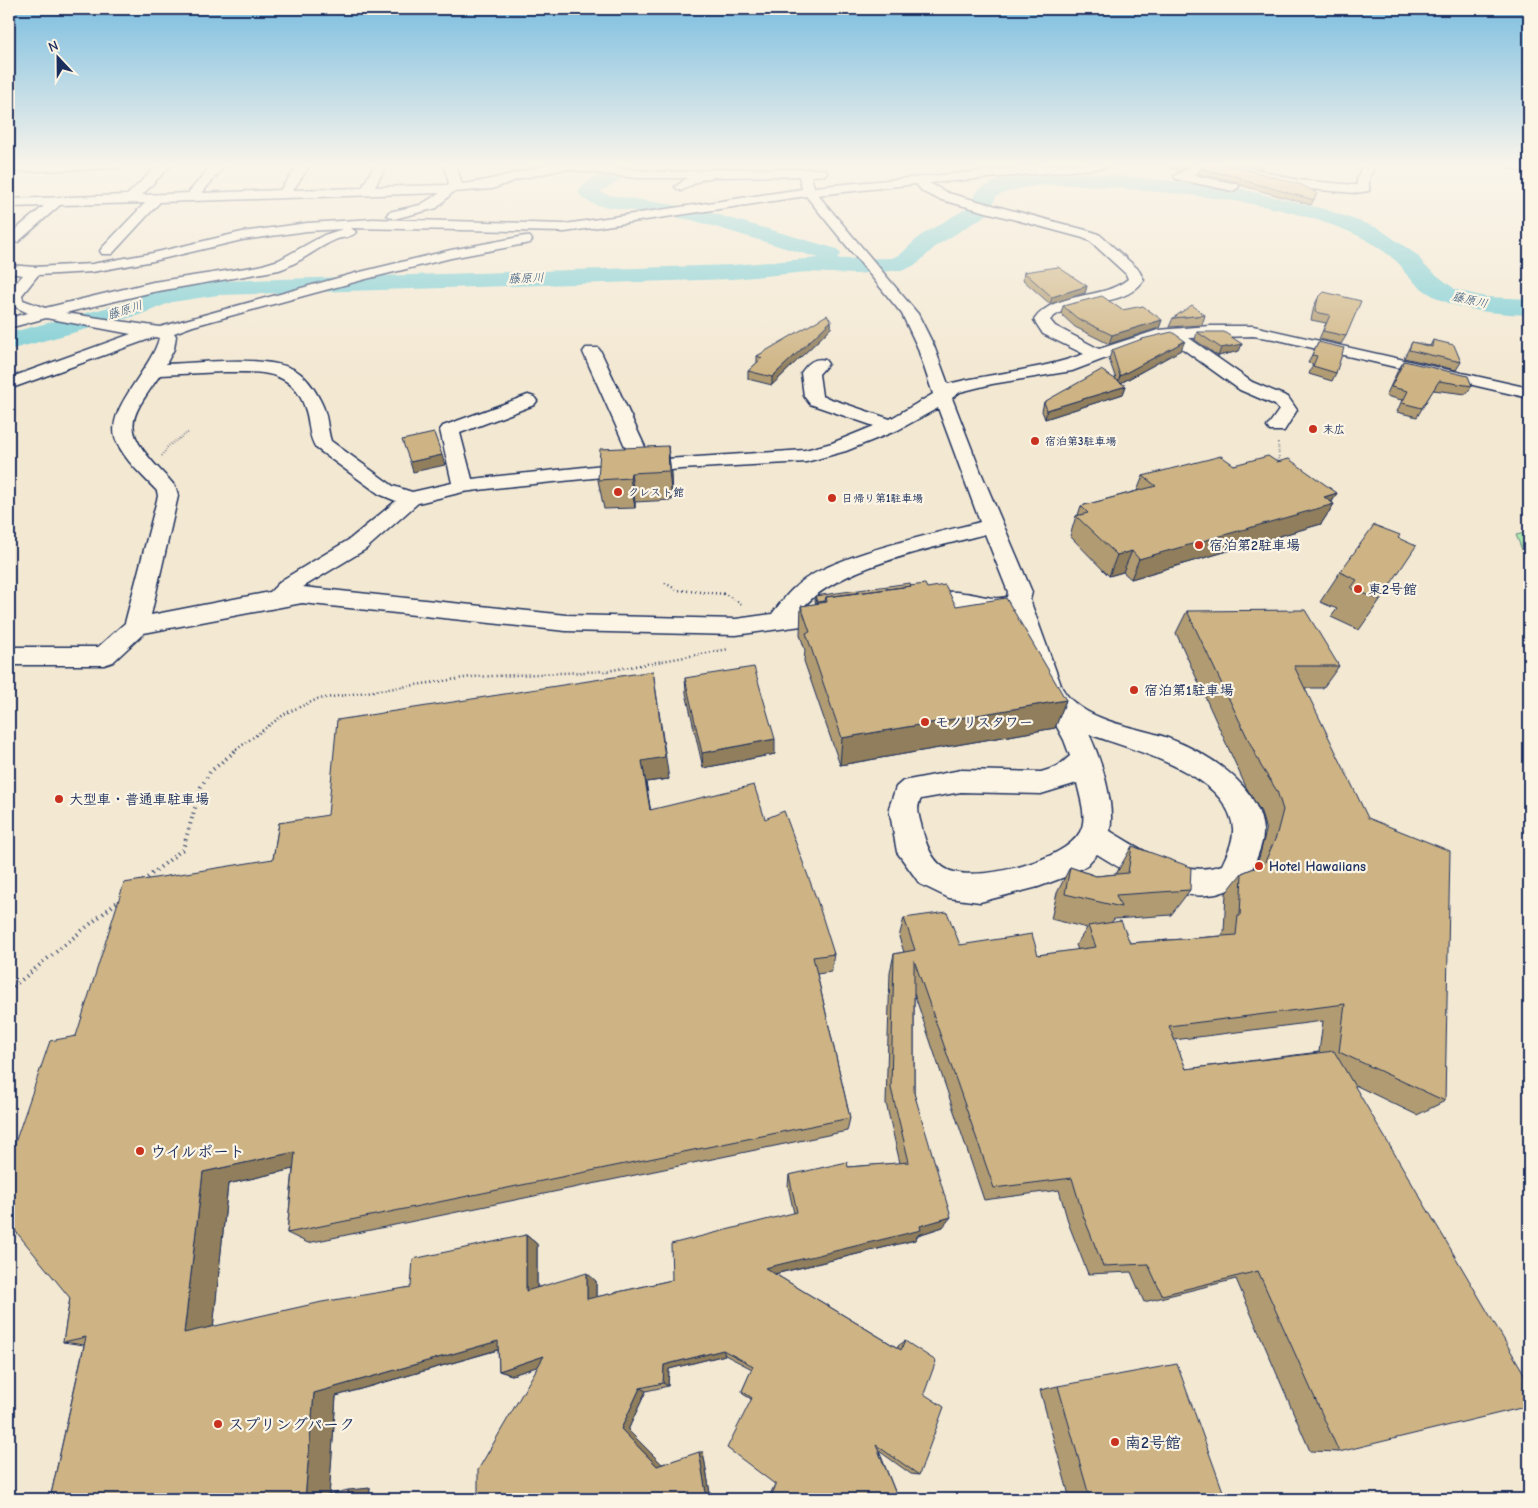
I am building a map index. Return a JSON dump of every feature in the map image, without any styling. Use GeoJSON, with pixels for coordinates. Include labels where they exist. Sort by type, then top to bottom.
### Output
{"type":"FeatureCollection","features":[{"type":"Feature","properties":{"kind":"street"},"geometry":{"type":"LineString","coordinates":[[13,239],[18,234]]}},
{"type":"Feature","properties":{"kind":"street"},"geometry":{"type":"LineString","coordinates":[[106,251],[122,234]]}},
{"type":"Feature","properties":{"kind":"street"},"geometry":{"type":"LineString","coordinates":[[9,269],[34,271],[92,268],[120,264],[259,234]]}},
{"type":"Feature","properties":{"kind":"street"},"geometry":{"type":"LineString","coordinates":[[9,323],[153,287],[227,277],[274,267],[294,259],[337,234]]}},
{"type":"Feature","properties":{"kind":"street"},"geometry":{"type":"LineString","coordinates":[[9,384],[156,332],[187,323],[361,276],[451,254],[522,240],[538,234]]}},
{"type":"Feature","properties":{"kind":"street"},"geometry":{"type":"LineString","coordinates":[[845,234],[911,313],[992,525],[1020,592],[1018,600],[1049,688],[1085,759],[1098,815],[1094,837],[1076,856],[1038,874],[980,888],[949,885],[931,875],[919,864],[908,841],[902,808],[906,795],[913,789],[961,781],[1041,783],[1066,776],[1085,759]]}},
{"type":"Feature","properties":{"kind":"street"},"geometry":{"type":"LineString","coordinates":[[1081,234],[1094,238],[1133,272],[1136,280],[1129,288],[1119,293],[1058,308],[1044,315],[1042,320],[1050,330],[1096,354]]}},
{"type":"Feature","properties":{"kind":"street"},"geometry":{"type":"LineString","coordinates":[[34,271],[14,295],[14,302],[22,307],[48,314],[156,332],[168,336],[168,346],[155,370],[126,414],[122,428],[125,441],[167,490],[168,496],[136,626]]}},
{"type":"Feature","properties":{"kind":"street"},"geometry":{"type":"LineString","coordinates":[[278,598],[290,585],[358,544],[411,500],[463,486],[644,466],[806,456],[840,447],[891,426],[926,408],[954,388],[1066,367],[1096,354],[1132,342],[1173,334],[1234,330],[1274,334],[1529,393]]}},
{"type":"Feature","properties":{"kind":"street"},"geometry":{"type":"LineString","coordinates":[[1173,334],[1246,386],[1282,401],[1288,410],[1277,427]]}},
{"type":"Feature","properties":{"kind":"street"},"geometry":{"type":"LineString","coordinates":[[592,352],[644,466]]}},
{"type":"Feature","properties":{"kind":"street"},"geometry":{"type":"LineString","coordinates":[[819,364],[810,374],[813,396],[816,400],[891,426]]}},
{"type":"Feature","properties":{"kind":"street"},"geometry":{"type":"LineString","coordinates":[[155,370],[262,367],[287,373],[298,382],[314,404],[318,436],[323,444],[386,490],[411,500]]}},
{"type":"Feature","properties":{"kind":"street"},"geometry":{"type":"LineString","coordinates":[[463,486],[450,430],[528,401]]}},
{"type":"Feature","properties":{"kind":"street"},"geometry":{"type":"LineString","coordinates":[[779,622],[803,592],[828,576],[859,563],[992,525]]}},
{"type":"Feature","properties":{"kind":"street"},"geometry":{"type":"LineString","coordinates":[[9,656],[104,656],[136,626],[278,598],[324,596],[566,623],[736,627],[854,611]]}},
{"type":"Feature","properties":{"kind":"street"},"geometry":{"type":"LineString","coordinates":[[892,606],[936,600],[1009,605],[1018,600]]}},
{"type":"Feature","properties":{"kind":"street"},"geometry":{"type":"LineString","coordinates":[[1060,707],[1096,726],[1164,748],[1191,762],[1229,792],[1243,812],[1248,833],[1234,874],[1221,881],[1196,883],[1148,869],[1094,837]]}},
{"type":"Feature","properties":{"kind":"path"},"geometry":{"type":"LineString","coordinates":[[161,458],[168,446],[189,432]]}},
{"type":"Feature","properties":{"kind":"path"},"geometry":{"type":"LineString","coordinates":[[1272,466],[1279,458]]}},
{"type":"Feature","properties":{"kind":"path"},"geometry":{"type":"LineString","coordinates":[[665,583],[677,590],[725,594],[746,606]]}},
{"type":"Feature","properties":{"kind":"path"},"geometry":{"type":"LineString","coordinates":[[138,886],[183,849],[201,788],[210,772],[235,750],[286,713],[300,706],[318,700],[471,677],[606,672],[737,647]]}},
{"type":"Feature","properties":{"kind":"path"},"geometry":{"type":"LineString","coordinates":[[9,990],[122,898]]}},
{"type":"Feature","properties":{"kind":"green space"},"geometry":{"type":"Polygon","coordinates":[[[1529,532],[1529,567],[1516,535],[1529,532]]]}},
{"type":"Feature","properties":{"kind":"building"},"geometry":{"type":"Polygon","coordinates":[[[1058,267],[1087,286],[1052,297],[1024,272],[1058,267]]]}},
{"type":"Feature","properties":{"kind":"building"},"geometry":{"type":"Polygon","coordinates":[[[1324,292],[1361,301],[1346,336],[1323,331],[1330,315],[1315,312],[1318,298],[1324,292]]]}},
{"type":"Feature","properties":{"kind":"building"},"geometry":{"type":"Polygon","coordinates":[[[1102,296],[1122,310],[1143,306],[1162,320],[1112,335],[1077,318],[1063,306],[1102,296]]]}},
{"type":"Feature","properties":{"kind":"building"},"geometry":{"type":"Polygon","coordinates":[[[1192,305],[1205,315],[1173,318],[1192,305]]]}},
{"type":"Feature","properties":{"kind":"building"},"geometry":{"type":"Polygon","coordinates":[[[827,315],[831,321],[772,377],[748,371],[762,358],[757,356],[827,315]]]}},
{"type":"Feature","properties":{"kind":"building"},"geometry":{"type":"Polygon","coordinates":[[[1172,332],[1185,341],[1120,376],[1112,350],[1142,339],[1172,332]]]}},
{"type":"Feature","properties":{"kind":"building"},"geometry":{"type":"Polygon","coordinates":[[[1197,332],[1224,332],[1242,344],[1221,348],[1197,332]]]}},
{"type":"Feature","properties":{"kind":"building"},"geometry":{"type":"Polygon","coordinates":[[[1433,340],[1454,345],[1461,362],[1409,350],[1412,342],[1432,347],[1433,340]]]}},
{"type":"Feature","properties":{"kind":"building"},"geometry":{"type":"Polygon","coordinates":[[[1318,342],[1344,348],[1336,373],[1313,366],[1317,356],[1312,355],[1318,342]]]}},
{"type":"Feature","properties":{"kind":"building"},"geometry":{"type":"Polygon","coordinates":[[[1404,361],[1468,376],[1472,386],[1439,381],[1422,408],[1402,403],[1408,391],[1391,387],[1404,361]]]}},
{"type":"Feature","properties":{"kind":"building"},"geometry":{"type":"Polygon","coordinates":[[[1101,370],[1126,386],[1047,410],[1044,402],[1101,370]]]}},
{"type":"Feature","properties":{"kind":"building"},"geometry":{"type":"Polygon","coordinates":[[[434,433],[442,455],[410,462],[402,440],[434,433]]]}},
{"type":"Feature","properties":{"kind":"building"},"geometry":{"type":"Polygon","coordinates":[[[668,446],[669,471],[631,473],[630,478],[598,480],[600,449],[668,446]]]}},
{"type":"Feature","properties":{"kind":"building"},"geometry":{"type":"Polygon","coordinates":[[[1221,456],[1234,465],[1268,456],[1277,462],[1289,459],[1337,493],[1324,497],[1334,504],[1139,559],[1132,551],[1117,555],[1076,516],[1088,513],[1081,506],[1156,486],[1143,476],[1221,456]]]}},
{"type":"Feature","properties":{"kind":"building"},"geometry":{"type":"Polygon","coordinates":[[[1374,525],[1400,535],[1398,538],[1416,546],[1380,600],[1351,588],[1357,580],[1340,572],[1374,525]]]}},
{"type":"Feature","properties":{"kind":"building"},"geometry":{"type":"Polygon","coordinates":[[[910,583],[911,586],[826,597],[825,601],[817,602],[815,596],[910,583]]]}},
{"type":"Feature","properties":{"kind":"building"},"geometry":{"type":"Polygon","coordinates":[[[925,584],[927,588],[945,585],[956,606],[1006,598],[1066,700],[842,738],[806,633],[810,632],[801,606],[827,602],[826,597],[925,584]]]}},
{"type":"Feature","properties":{"kind":"building"},"geometry":{"type":"Polygon","coordinates":[[[1305,610],[1339,666],[1294,666],[1368,818],[1450,851],[1445,1101],[1339,1052],[1345,1004],[1169,1026],[1186,1069],[1334,1051],[1529,1382],[1529,1406],[1339,1452],[1258,1271],[1162,1295],[1148,1264],[1103,1266],[1083,1215],[1072,1178],[994,1188],[914,960],[914,1093],[951,1217],[920,1226],[921,1230],[765,1268],[901,1350],[905,1341],[936,1361],[924,1394],[944,1407],[919,1475],[876,1445],[898,1499],[770,1499],[776,1485],[727,1448],[752,1398],[742,1391],[753,1366],[723,1350],[664,1365],[663,1383],[640,1388],[621,1429],[657,1466],[699,1452],[707,1499],[478,1499],[478,1470],[544,1356],[499,1371],[498,1341],[314,1393],[305,1499],[50,1499],[86,1337],[63,1342],[70,1298],[9,1223],[9,1160],[50,1041],[76,1036],[124,883],[273,859],[279,823],[328,815],[337,720],[653,671],[665,757],[642,761],[650,810],[754,785],[765,819],[784,811],[818,903],[834,954],[813,957],[850,1118],[287,1233],[295,1152],[203,1172],[184,1333],[322,1302],[411,1287],[413,1259],[526,1235],[526,1291],[587,1273],[587,1299],[672,1280],[671,1244],[797,1212],[789,1175],[847,1162],[848,1167],[909,1162],[891,1088],[894,954],[915,950],[904,918],[947,912],[960,945],[1032,934],[1038,955],[1096,947],[1088,926],[1121,921],[1130,943],[1236,935],[1238,916],[1240,916],[1242,873],[1264,864],[1276,837],[1283,810],[1277,791],[1261,766],[1187,611],[1305,610]]]}},
{"type":"Feature","properties":{"kind":"building"},"geometry":{"type":"Polygon","coordinates":[[[754,667],[775,739],[702,753],[685,678],[754,667]]]}},
{"type":"Feature","properties":{"kind":"building"},"geometry":{"type":"Polygon","coordinates":[[[1132,846],[1191,867],[1190,890],[1116,895],[1121,907],[1065,894],[1070,867],[1096,876],[1128,873],[1132,846]]]}},
{"type":"Feature","properties":{"kind":"building","name":"南2号館"},"geometry":{"type":"Polygon","coordinates":[[[1177,1364],[1225,1497],[1216,1499],[1090,1499],[1058,1386],[1177,1364]]]}},
{"type":"Feature","properties":{"kind":"building"},"geometry":{"type":"Polygon","coordinates":[[[348,1490],[348,1499],[312,1499],[348,1490]]]}},
{"type":"Feature","properties":{"kind":"waterway"},"geometry":{"type":"LineString","coordinates":[[763,234],[829,254]]}},
{"type":"Feature","properties":{"kind":"waterway","name":"藤原川"},"geometry":{"type":"LineString","coordinates":[[9,342],[44,331],[130,310],[167,295],[218,288],[583,275],[732,272],[807,265],[855,267],[896,265],[909,259],[928,241],[939,234]]}},
{"type":"Feature","properties":{"kind":"waterway","name":"藤原川"},"geometry":{"type":"LineString","coordinates":[[1372,234],[1409,260],[1416,271],[1447,295],[1485,305],[1529,307]]}},
{"type":"Feature","properties":{"kind":"place","name":"末広"},"geometry":{"type":"Point","coordinates":[1313,429]}},
{"type":"Feature","properties":{"kind":"place","name":"宿泊第3駐車場"},"geometry":{"type":"Point","coordinates":[1035,441]}},
{"type":"Feature","properties":{"kind":"place","name":"クレスト館"},"geometry":{"type":"Point","coordinates":[618,492]}},
{"type":"Feature","properties":{"kind":"place","name":"日帰り第1駐車場"},"geometry":{"type":"Point","coordinates":[832,498]}},
{"type":"Feature","properties":{"kind":"place","name":"宿泊第2駐車場"},"geometry":{"type":"Point","coordinates":[1199,545]}},
{"type":"Feature","properties":{"kind":"place","name":"東2号館"},"geometry":{"type":"Point","coordinates":[1358,589]}},
{"type":"Feature","properties":{"kind":"place","name":"宿泊第1駐車場"},"geometry":{"type":"Point","coordinates":[1134,690]}},
{"type":"Feature","properties":{"kind":"place","name":"モノリスタワー"},"geometry":{"type":"Point","coordinates":[925,722]}},
{"type":"Feature","properties":{"kind":"place","name":"大型車・普通車駐車場"},"geometry":{"type":"Point","coordinates":[59,799]}},
{"type":"Feature","properties":{"kind":"place","name":"Hotel Hawaiians"},"geometry":{"type":"Point","coordinates":[1259,866]}},
{"type":"Feature","properties":{"kind":"place","name":"ウイルポート"},"geometry":{"type":"Point","coordinates":[140,1151]}},
{"type":"Feature","properties":{"kind":"place","name":"スプリングパーク"},"geometry":{"type":"Point","coordinates":[218,1424]}},
{"type":"Feature","properties":{"kind":"place","name":"南2号館"},"geometry":{"type":"Point","coordinates":[1115,1442]}}]}
